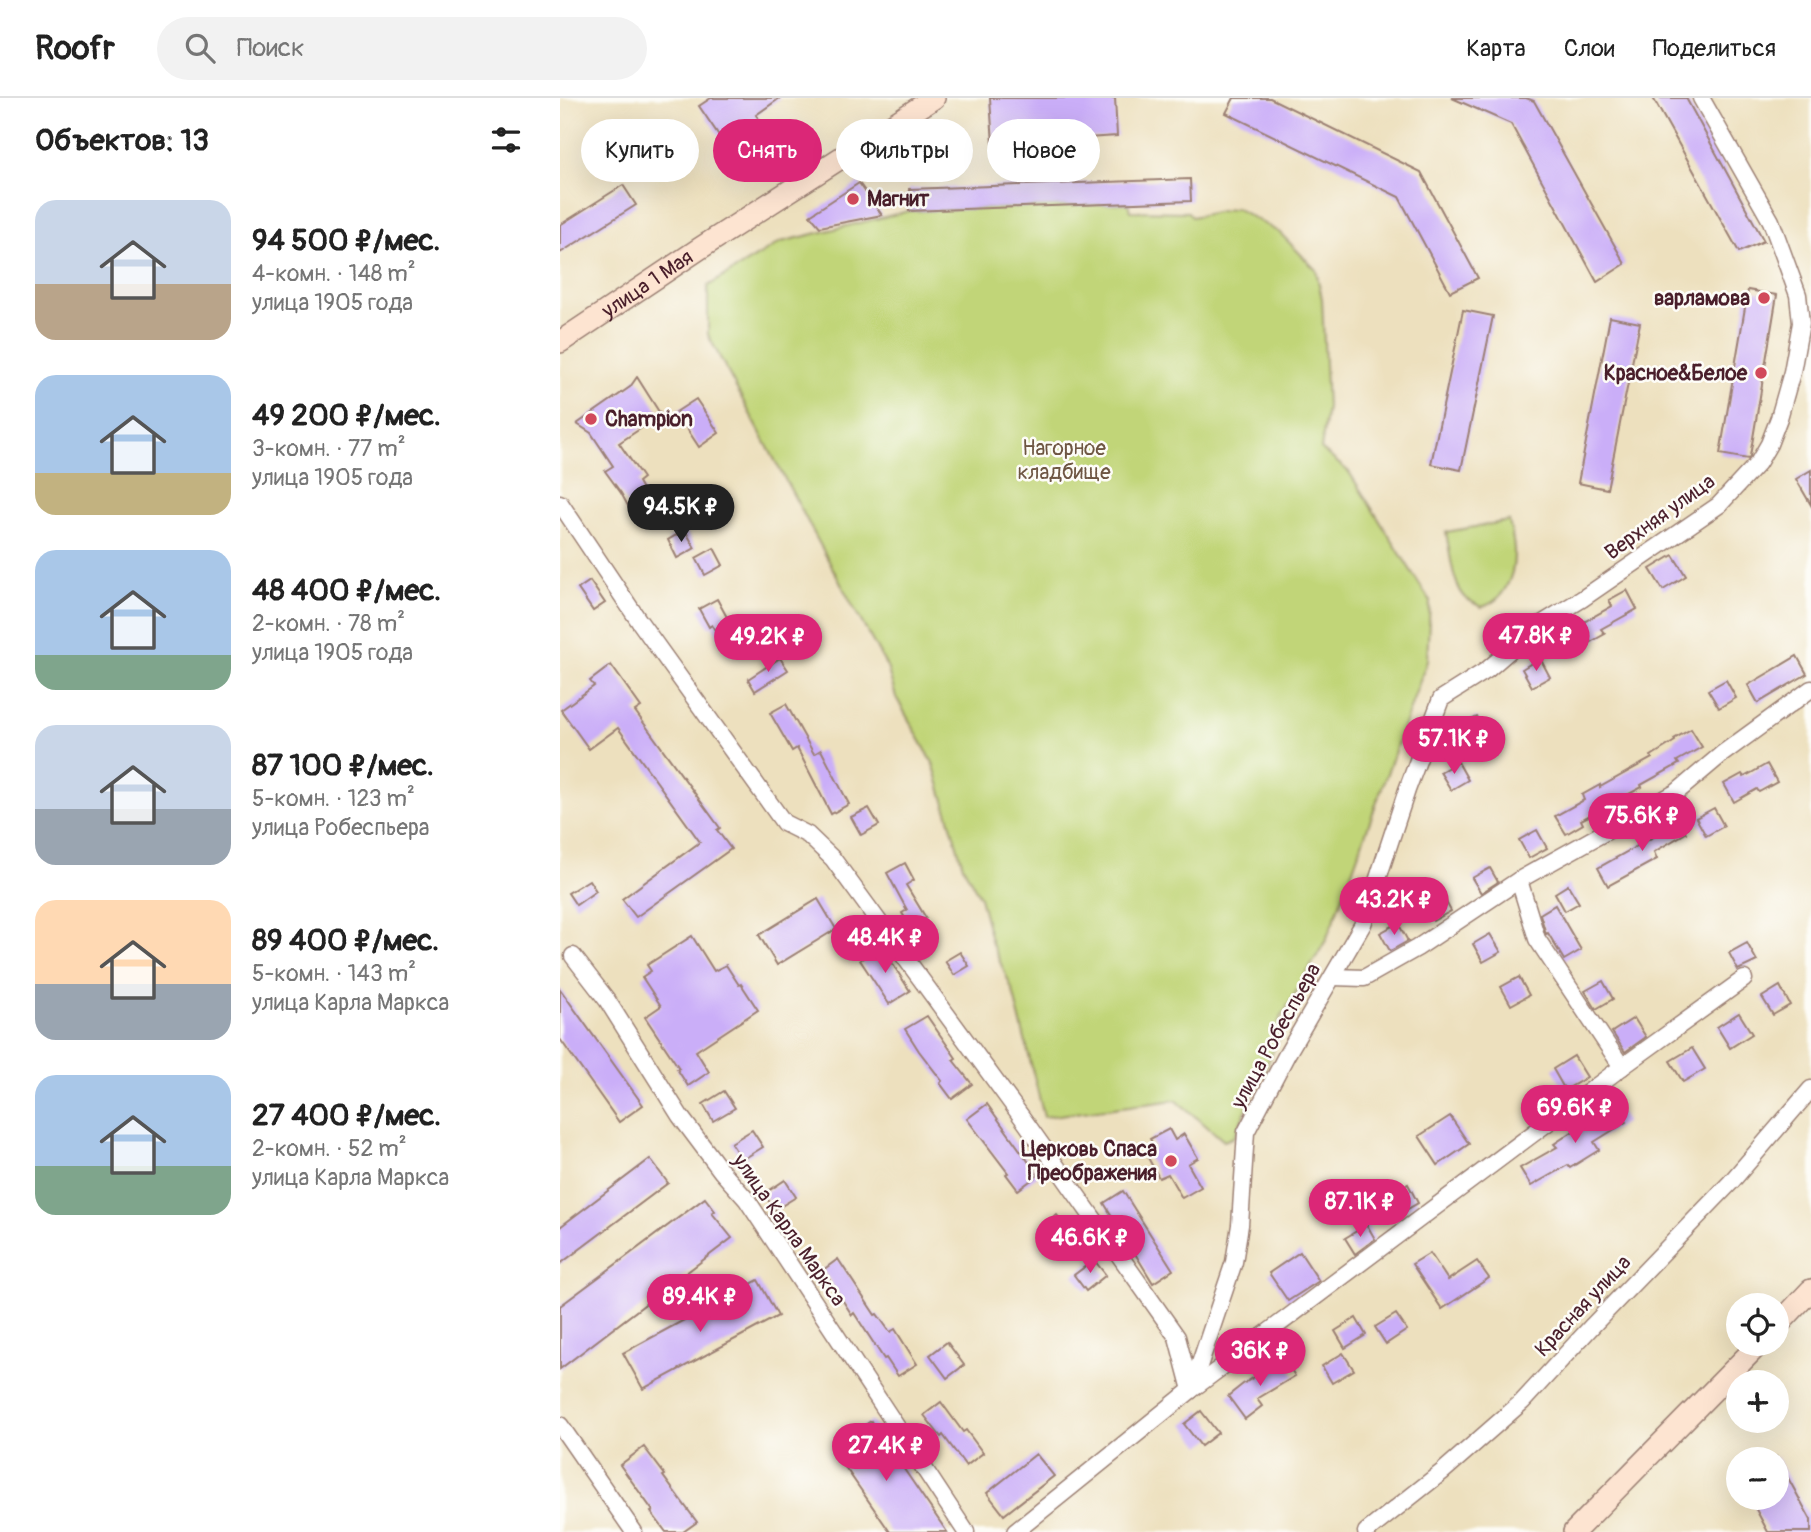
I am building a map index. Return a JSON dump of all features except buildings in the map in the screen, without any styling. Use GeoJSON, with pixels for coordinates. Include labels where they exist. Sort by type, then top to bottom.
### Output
{"type":"FeatureCollection","features":[{"type":"Feature","properties":{"kind":"main road","name":"улица 1 Мая"},"geometry":{"type":"LineString","coordinates":[[560,342],[934,98]]}},
{"type":"Feature","properties":{"kind":"main road"},"geometry":{"type":"LineString","coordinates":[[1789,1313],[1811,1290]]}},
{"type":"Feature","properties":{"kind":"main road"},"geometry":{"type":"LineString","coordinates":[[1574,1532],[1747,1356]]}},
{"type":"Feature","properties":{"kind":"street","name":"Верхняя улица"},"geometry":{"type":"LineString","coordinates":[[1406,790],[1441,699],[1488,670],[1538,626],[1719,505],[1758,463],[1769,444],[1779,418],[1794,360],[1801,323],[1798,295],[1771,221],[1701,98]]}},
{"type":"Feature","properties":{"kind":"street"},"geometry":{"type":"LineString","coordinates":[[560,503],[639,621],[784,823],[808,835],[833,859],[1034,1134],[1177,1337],[1191,1390]]}},
{"type":"Feature","properties":{"kind":"street"},"geometry":{"type":"LineString","coordinates":[[1333,977],[1364,978],[1417,948],[1519,880],[1677,792],[1811,688]]}},
{"type":"Feature","properties":{"kind":"street","name":"улица Робеспьера"},"geometry":{"type":"LineString","coordinates":[[1191,1390],[1234,1262],[1240,1225],[1246,1132],[1286,1056],[1363,925],[1406,790]]}},
{"type":"Feature","properties":{"kind":"street"},"geometry":{"type":"LineString","coordinates":[[1519,880],[1537,939],[1622,1067]]}},
{"type":"Feature","properties":{"kind":"street","name":"улица Карла Маркса"},"geometry":{"type":"LineString","coordinates":[[573,956],[607,1000],[680,1116],[747,1200],[967,1532]]}},
{"type":"Feature","properties":{"kind":"street"},"geometry":{"type":"LineString","coordinates":[[1015,1532],[1191,1390],[1622,1067],[1744,979]]}},
{"type":"Feature","properties":{"kind":"street","name":"Красная улица"},"geometry":{"type":"LineString","coordinates":[[1366,1532],[1443,1472],[1522,1402],[1731,1182],[1811,1089]]}},
{"type":"Feature","properties":{"kind":"street"},"geometry":{"type":"LineString","coordinates":[[560,1425],[634,1532]]}},
{"type":"Feature","properties":{"kind":"green space","name":"Нагорное кладбище"},"geometry":{"type":"Polygon","coordinates":[[[1128,203],[1130,211],[1188,212],[1192,217],[1236,208],[1280,233],[1316,270],[1322,299],[1327,407],[1321,449],[1349,472],[1430,601],[1427,661],[1349,880],[1326,940],[1278,1023],[1284,1027],[1234,1137],[1224,1141],[1176,1100],[1044,1117],[1013,991],[992,944],[980,897],[963,866],[933,763],[896,697],[887,667],[708,335],[708,286],[781,242],[909,211],[1128,203]]]}},
{"type":"Feature","properties":{"kind":"green space"},"geometry":{"type":"Polygon","coordinates":[[[1509,521],[1514,551],[1510,579],[1496,600],[1481,607],[1467,599],[1458,586],[1446,532],[1509,521]]]}},
{"type":"Feature","properties":{"kind":"place","name":"Магнит"},"geometry":{"type":"Point","coordinates":[853,199]}},
{"type":"Feature","properties":{"kind":"place","name":"варламова"},"geometry":{"type":"Point","coordinates":[1764,298]}},
{"type":"Feature","properties":{"kind":"place","name":"Красное&Белое"},"geometry":{"type":"Point","coordinates":[1761,373]}},
{"type":"Feature","properties":{"kind":"place","name":"Champion"},"geometry":{"type":"Point","coordinates":[591,419]}},
{"type":"Feature","properties":{"kind":"place","name":"Церковь Спаса Преображения"},"geometry":{"type":"Point","coordinates":[1171,1161]}}]}
